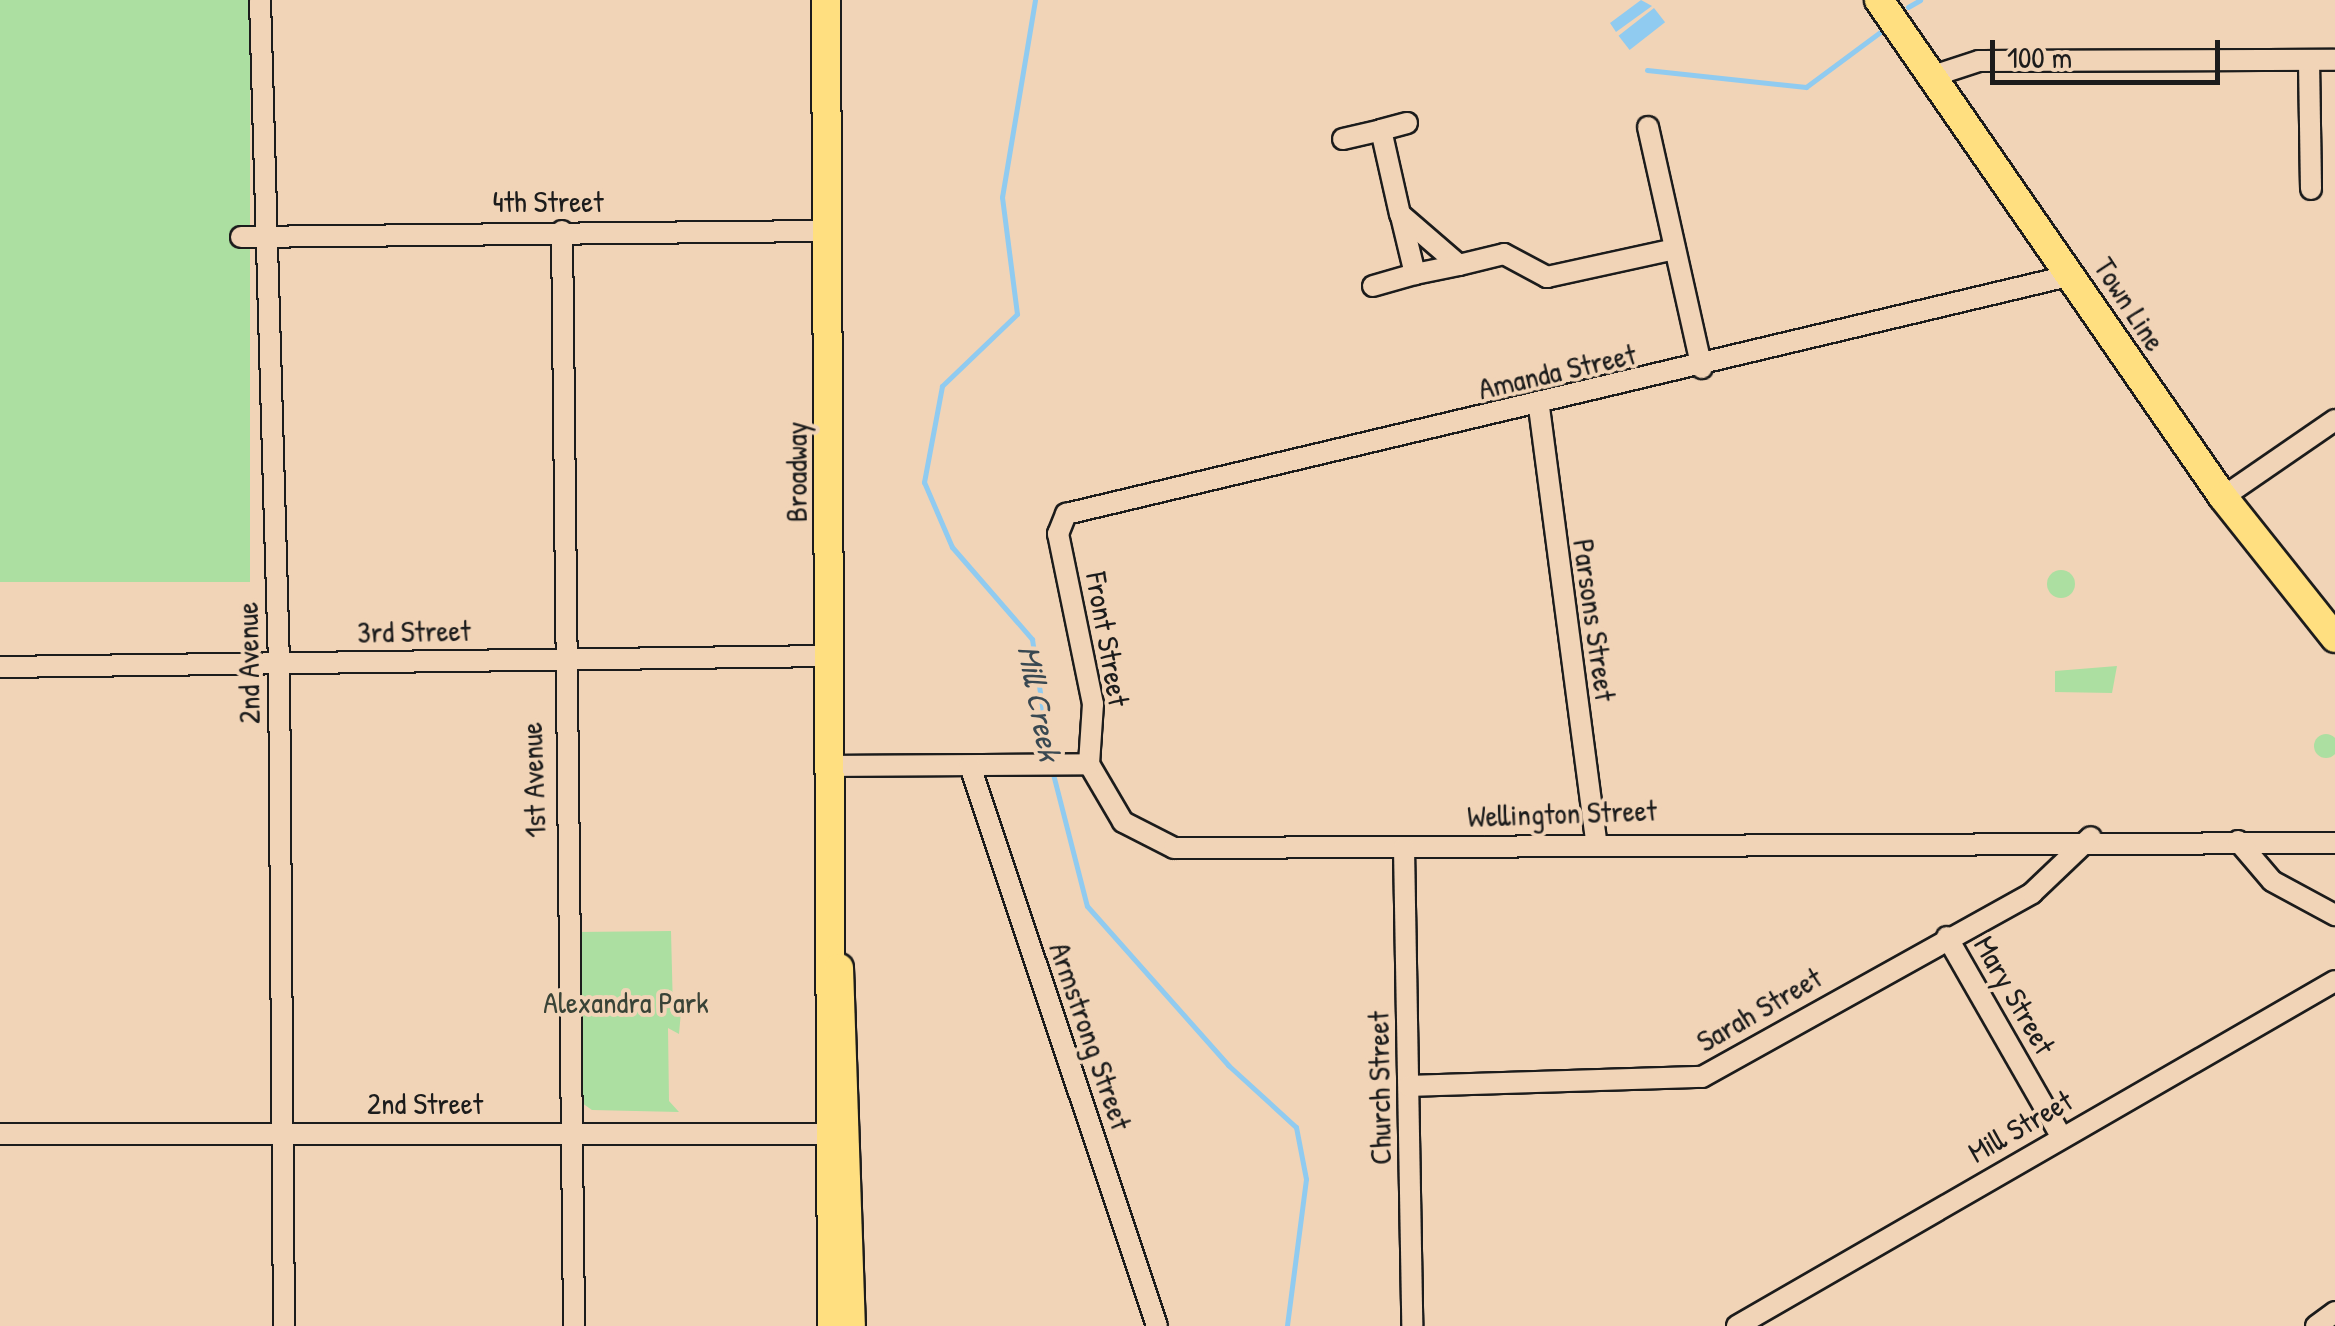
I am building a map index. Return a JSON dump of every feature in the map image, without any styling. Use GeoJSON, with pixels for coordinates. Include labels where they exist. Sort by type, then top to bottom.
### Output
{"type":"FeatureCollection","features":[{"type":"Feature","properties":{"kind":"main road","name":"Broadway"},"geometry":{"type":"LineString","coordinates":[[826,0],[834,943],[839,1134],[852,1326]]}},
{"type":"Feature","properties":{"kind":"main road","name":"Town Line"},"geometry":{"type":"LineString","coordinates":[[1879,0],[1936,75],[2223,497],[2335,638]]}},
{"type":"Feature","properties":{"kind":"main road","name":"Broadway"},"geometry":{"type":"LineString","coordinates":[[832,1326],[839,1134]]}},
{"type":"Feature","properties":{"kind":"street","name":"2nd Avenue"},"geometry":{"type":"LineString","coordinates":[[260,0],[280,663],[277,1132],[284,1326]]}},
{"type":"Feature","properties":{"kind":"street"},"geometry":{"type":"LineString","coordinates":[[1936,75],[1979,61],[2335,60]]}},
{"type":"Feature","properties":{"kind":"street"},"geometry":{"type":"LineString","coordinates":[[2309,61],[2311,189]]}},
{"type":"Feature","properties":{"kind":"street"},"geometry":{"type":"LineString","coordinates":[[1343,139],[1407,123]]}},
{"type":"Feature","properties":{"kind":"street"},"geometry":{"type":"LineString","coordinates":[[1648,128],[1702,368]]}},
{"type":"Feature","properties":{"kind":"street"},"geometry":{"type":"LineString","coordinates":[[1381,130],[1416,274]]}},
{"type":"Feature","properties":{"kind":"street"},"geometry":{"type":"LineString","coordinates":[[1400,214],[1460,265]]}},
{"type":"Feature","properties":{"kind":"street","name":"4th Street"},"geometry":{"type":"LineString","coordinates":[[240,236],[828,231]]}},
{"type":"Feature","properties":{"kind":"street","name":"1st Avenue"},"geometry":{"type":"LineString","coordinates":[[562,232],[560,660],[573,1134],[574,1326]]}},
{"type":"Feature","properties":{"kind":"street"},"geometry":{"type":"LineString","coordinates":[[1373,286],[1504,254],[1547,277],[1675,249]]}},
{"type":"Feature","properties":{"kind":"street","name":"Amanda Street"},"geometry":{"type":"LineString","coordinates":[[1058,526],[1079,510],[1539,407],[2072,275]]}},
{"type":"Feature","properties":{"kind":"street","name":"Parsons Street"},"geometry":{"type":"LineString","coordinates":[[1539,407],[1596,840]]}},
{"type":"Feature","properties":{"kind":"street"},"geometry":{"type":"LineString","coordinates":[[2223,497],[2335,420]]}},
{"type":"Feature","properties":{"kind":"street","name":"Front Street"},"geometry":{"type":"LineString","coordinates":[[1058,526],[1093,704],[1089,764]]}},
{"type":"Feature","properties":{"kind":"street","name":"3rd Street"},"geometry":{"type":"LineString","coordinates":[[0,668],[830,656]]}},
{"type":"Feature","properties":{"kind":"street"},"geometry":{"type":"LineString","coordinates":[[832,766],[1089,764]]}},
{"type":"Feature","properties":{"kind":"street","name":"Wellington Street"},"geometry":{"type":"LineString","coordinates":[[1089,764],[1116,814],[1162,846],[1404,848],[1596,840],[2091,837],[2335,842]]}},
{"type":"Feature","properties":{"kind":"street","name":"Armstrong Street"},"geometry":{"type":"LineString","coordinates":[[970,766],[1157,1326]]}},
{"type":"Feature","properties":{"kind":"street","name":"Sarah Street"},"geometry":{"type":"LineString","coordinates":[[1409,1086],[1693,1080],[2043,886],[2091,837]]}},
{"type":"Feature","properties":{"kind":"street"},"geometry":{"type":"LineString","coordinates":[[2238,842],[2272,881],[2335,914]]}},
{"type":"Feature","properties":{"kind":"street","name":"Church Street"},"geometry":{"type":"LineString","coordinates":[[1404,848],[1412,1326]]}},
{"type":"Feature","properties":{"kind":"street","name":"Mary Street"},"geometry":{"type":"LineString","coordinates":[[1947,936],[2061,1136]]}},
{"type":"Feature","properties":{"kind":"street","name":"Mill Street"},"geometry":{"type":"LineString","coordinates":[[1737,1326],[2061,1136],[2335,982]]}},
{"type":"Feature","properties":{"kind":"street","name":"2nd Street"},"geometry":{"type":"LineString","coordinates":[[0,1134],[839,1134]]}},
{"type":"Feature","properties":{"kind":"street"},"geometry":{"type":"LineString","coordinates":[[2317,1326],[2335,1312]]}},
{"type":"Feature","properties":{"kind":"green space"},"geometry":{"type":"Polygon","coordinates":[[[0,0],[250,0],[250,582],[0,582],[0,0]]]}},
{"type":"Feature","properties":{"kind":"green space"},"geometry":{"type":"Polygon","coordinates":[[[2061,570],[2071,574],[2075,584],[2071,594],[2061,598],[2051,594],[2047,584],[2051,574],[2061,570]]]}},
{"type":"Feature","properties":{"kind":"green space"},"geometry":{"type":"Polygon","coordinates":[[[2117,666],[2112,693],[2055,692],[2055,671],[2117,666]]]}},
{"type":"Feature","properties":{"kind":"green space"},"geometry":{"type":"Polygon","coordinates":[[[2326,734],[2335,737],[2335,755],[2326,758],[2317,755],[2314,746],[2317,737],[2326,734]]]}},
{"type":"Feature","properties":{"kind":"green space","name":"Alexandra Park"},"geometry":{"type":"Polygon","coordinates":[[[671,931],[673,1011],[681,1012],[679,1034],[668,1028],[669,1101],[679,1112],[592,1110],[582,1103],[578,932],[671,931]]]}},
{"type":"Feature","properties":{"kind":"water"},"geometry":{"type":"Polygon","coordinates":[[[1641,0],[1652,6],[1616,32],[1610,23],[1641,0]]]}},
{"type":"Feature","properties":{"kind":"water"},"geometry":{"type":"Polygon","coordinates":[[[1654,8],[1665,22],[1630,50],[1619,36],[1654,8]]]}},
{"type":"Feature","properties":{"kind":"waterway","name":"Mill Creek"},"geometry":{"type":"LineString","coordinates":[[1035,0],[1002,197],[1017,314],[942,386],[924,482],[952,547],[1032,639],[1050,759]]}},
{"type":"Feature","properties":{"kind":"waterway"},"geometry":{"type":"LineString","coordinates":[[1908,7],[1920,0]]}},
{"type":"Feature","properties":{"kind":"waterway"},"geometry":{"type":"LineString","coordinates":[[1647,70],[1806,87],[1880,32]]}},
{"type":"Feature","properties":{"kind":"waterway","name":"Mill Creek"},"geometry":{"type":"LineString","coordinates":[[1052,770],[1087,906],[1228,1065],[1296,1127],[1306,1179],[1287,1326]]}}]}
